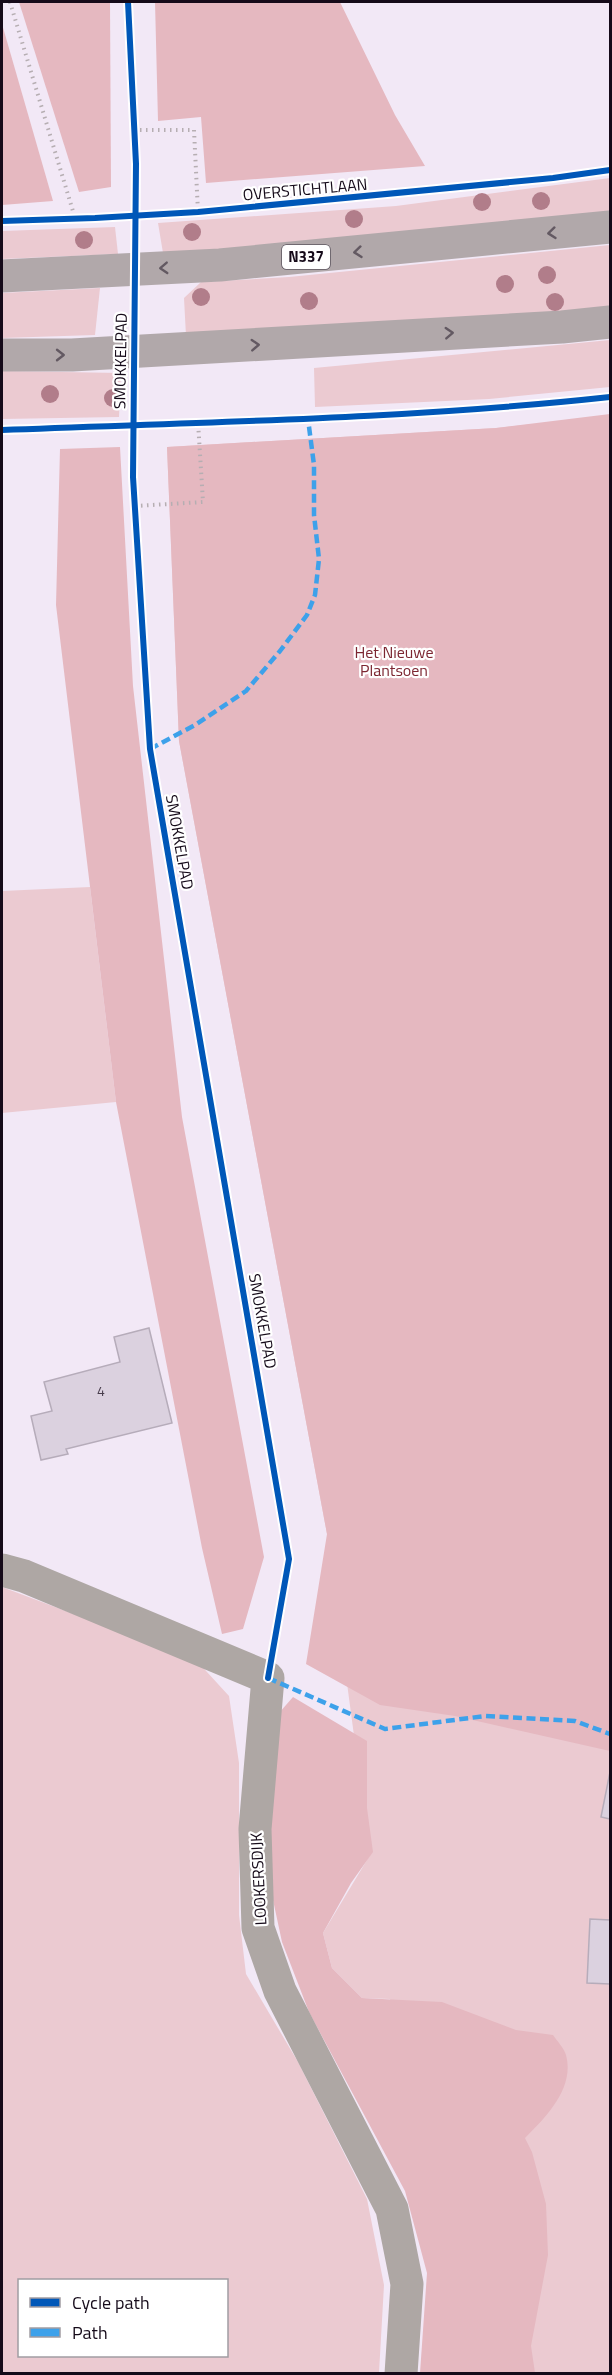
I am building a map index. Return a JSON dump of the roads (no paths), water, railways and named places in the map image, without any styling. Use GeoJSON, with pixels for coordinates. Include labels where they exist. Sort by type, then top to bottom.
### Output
{"type":"FeatureCollection","features":[{"type":"Feature","properties":{"kind":"main road","name":"N337"},"geometry":{"type":"LineString","coordinates":[[2,276],[220,265],[610,227]]}},
{"type":"Feature","properties":{"kind":"main road"},"geometry":{"type":"LineString","coordinates":[[2,355],[72,356],[610,322]]}},
{"type":"Feature","properties":{"kind":"street","name":"LOOKERSDIJK"},"geometry":{"type":"LineString","coordinates":[[2,1570],[24,1576],[268,1678],[255,1829],[258,1928],[280,1991],[392,2210],[407,2284],[401,2373]]}},
{"type":"Feature","properties":{"kind":"park label","name":"Het Nieuwe Plantsoen"},"geometry":{"type":"Point","coordinates":[394,661]}}]}
